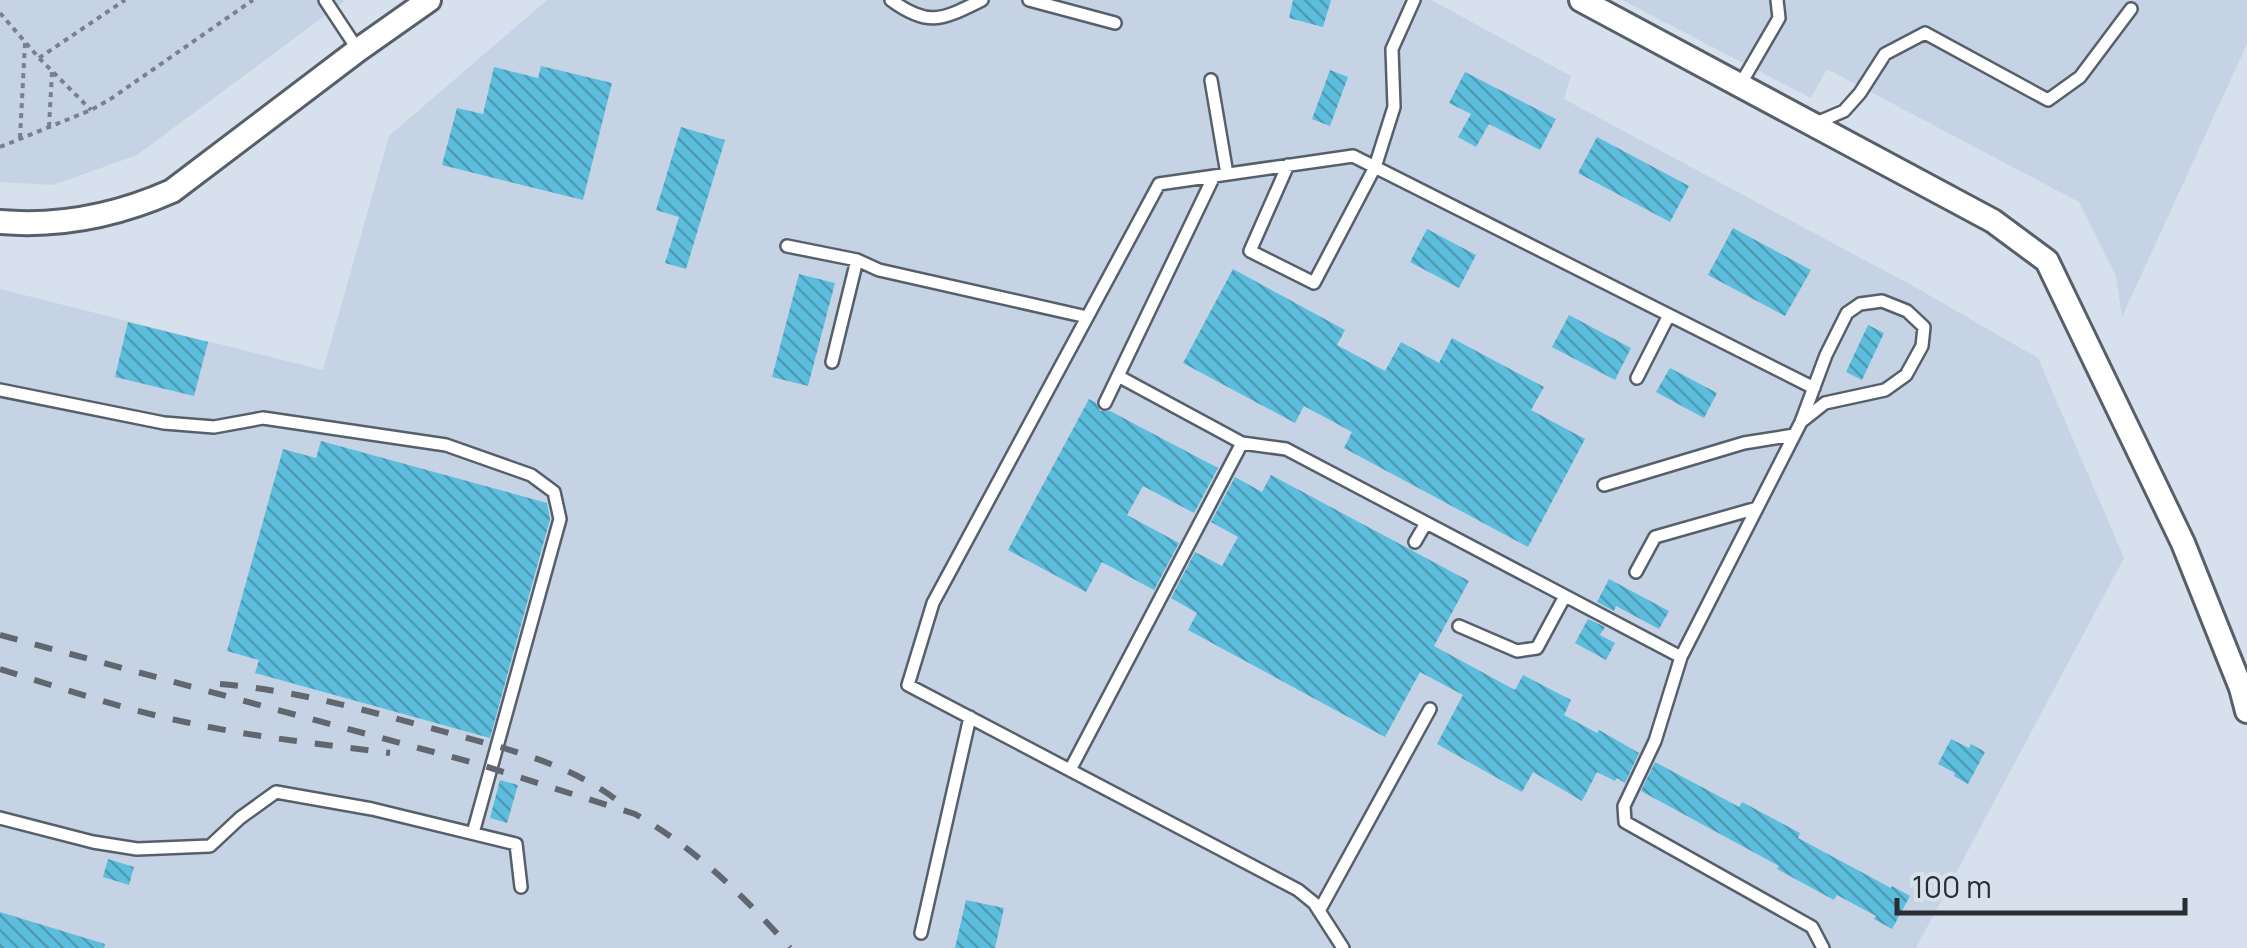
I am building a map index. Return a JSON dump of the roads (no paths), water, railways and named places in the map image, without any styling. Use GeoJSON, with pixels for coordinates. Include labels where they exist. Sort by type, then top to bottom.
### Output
{"type":"FeatureCollection","features":[{"type":"Feature","properties":{"kind":"street"},"geometry":{"type":"LineString","coordinates":[[0,222],[16,224],[104,215],[172,191],[429,0]]}},
{"type":"Feature","properties":{"kind":"street"},"geometry":{"type":"LineString","coordinates":[[1588,2],[1993,221],[2047,260],[2183,543],[2247,710]]}},
{"type":"Feature","properties":{"kind":"lane"},"geometry":{"type":"LineString","coordinates":[[324,0],[358,50]]}},
{"type":"Feature","properties":{"kind":"lane"},"geometry":{"type":"LineString","coordinates":[[892,0],[912,14],[933,19],[982,0]]}},
{"type":"Feature","properties":{"kind":"lane"},"geometry":{"type":"LineString","coordinates":[[1030,0],[1115,23]]}},
{"type":"Feature","properties":{"kind":"lane"},"geometry":{"type":"LineString","coordinates":[[1288,166],[1250,251],[1314,284],[1374,167],[1394,108],[1392,49],[1414,0]]}},
{"type":"Feature","properties":{"kind":"lane"},"geometry":{"type":"LineString","coordinates":[[1740,86],[1779,18],[1777,0]]}},
{"type":"Feature","properties":{"kind":"lane"},"geometry":{"type":"LineString","coordinates":[[1812,124],[1844,112],[1885,54],[1925,33],[2048,100],[2080,77],[2131,9]]}},
{"type":"Feature","properties":{"kind":"lane"},"geometry":{"type":"LineString","coordinates":[[1105,402],[1221,175],[1210,80]]}},
{"type":"Feature","properties":{"kind":"lane"},"geometry":{"type":"LineString","coordinates":[[1343,948],[1314,903],[1298,890],[908,684],[934,603],[1158,184],[1353,156],[1814,388]]}},
{"type":"Feature","properties":{"kind":"lane"},"geometry":{"type":"LineString","coordinates":[[787,246],[1087,317]]}},
{"type":"Feature","properties":{"kind":"lane"},"geometry":{"type":"LineString","coordinates":[[832,362],[857,260]]}},
{"type":"Feature","properties":{"kind":"lane"},"geometry":{"type":"LineString","coordinates":[[1801,422],[1825,402],[1885,390],[1906,375],[1922,346],[1924,327],[1908,311],[1882,302],[1860,304],[1847,313],[1801,422],[1681,657],[1655,741],[1624,806],[1625,822],[1812,927],[1823,948]]}},
{"type":"Feature","properties":{"kind":"lane"},"geometry":{"type":"LineString","coordinates":[[1637,378],[1668,315]]}},
{"type":"Feature","properties":{"kind":"lane"},"geometry":{"type":"LineString","coordinates":[[1118,376],[1242,442],[1286,449],[1681,657]]}},
{"type":"Feature","properties":{"kind":"lane"},"geometry":{"type":"LineString","coordinates":[[0,390],[164,424],[214,427],[263,418],[446,445],[531,475],[554,492],[560,519],[473,833]]}},
{"type":"Feature","properties":{"kind":"lane"},"geometry":{"type":"LineString","coordinates":[[1604,485],[1744,443],[1794,435]]}},
{"type":"Feature","properties":{"kind":"lane"},"geometry":{"type":"LineString","coordinates":[[1070,770],[1242,442]]}},
{"type":"Feature","properties":{"kind":"lane"},"geometry":{"type":"LineString","coordinates":[[1636,572],[1655,537],[1758,508]]}},
{"type":"Feature","properties":{"kind":"lane"},"geometry":{"type":"LineString","coordinates":[[1414,542],[1426,522]]}},
{"type":"Feature","properties":{"kind":"lane"},"geometry":{"type":"LineString","coordinates":[[1459,626],[1516,651],[1537,648],[1565,596]]}},
{"type":"Feature","properties":{"kind":"lane"},"geometry":{"type":"LineString","coordinates":[[1320,911],[1430,709]]}},
{"type":"Feature","properties":{"kind":"lane"},"geometry":{"type":"LineString","coordinates":[[921,933],[970,717]]}},
{"type":"Feature","properties":{"kind":"lane"},"geometry":{"type":"LineString","coordinates":[[0,818],[137,849],[210,846],[276,792],[372,809],[516,844],[521,887]]}},
{"type":"Feature","properties":{"kind":"railway"},"geometry":{"type":"LineString","coordinates":[[0,635],[478,764],[635,814],[718,875],[790,948]]}},
{"type":"Feature","properties":{"kind":"railway"},"geometry":{"type":"LineString","coordinates":[[0,669],[185,722],[390,753]]}},
{"type":"Feature","properties":{"kind":"railway"},"geometry":{"type":"LineString","coordinates":[[220,684],[327,701],[507,749],[580,777],[623,805]]}}]}
